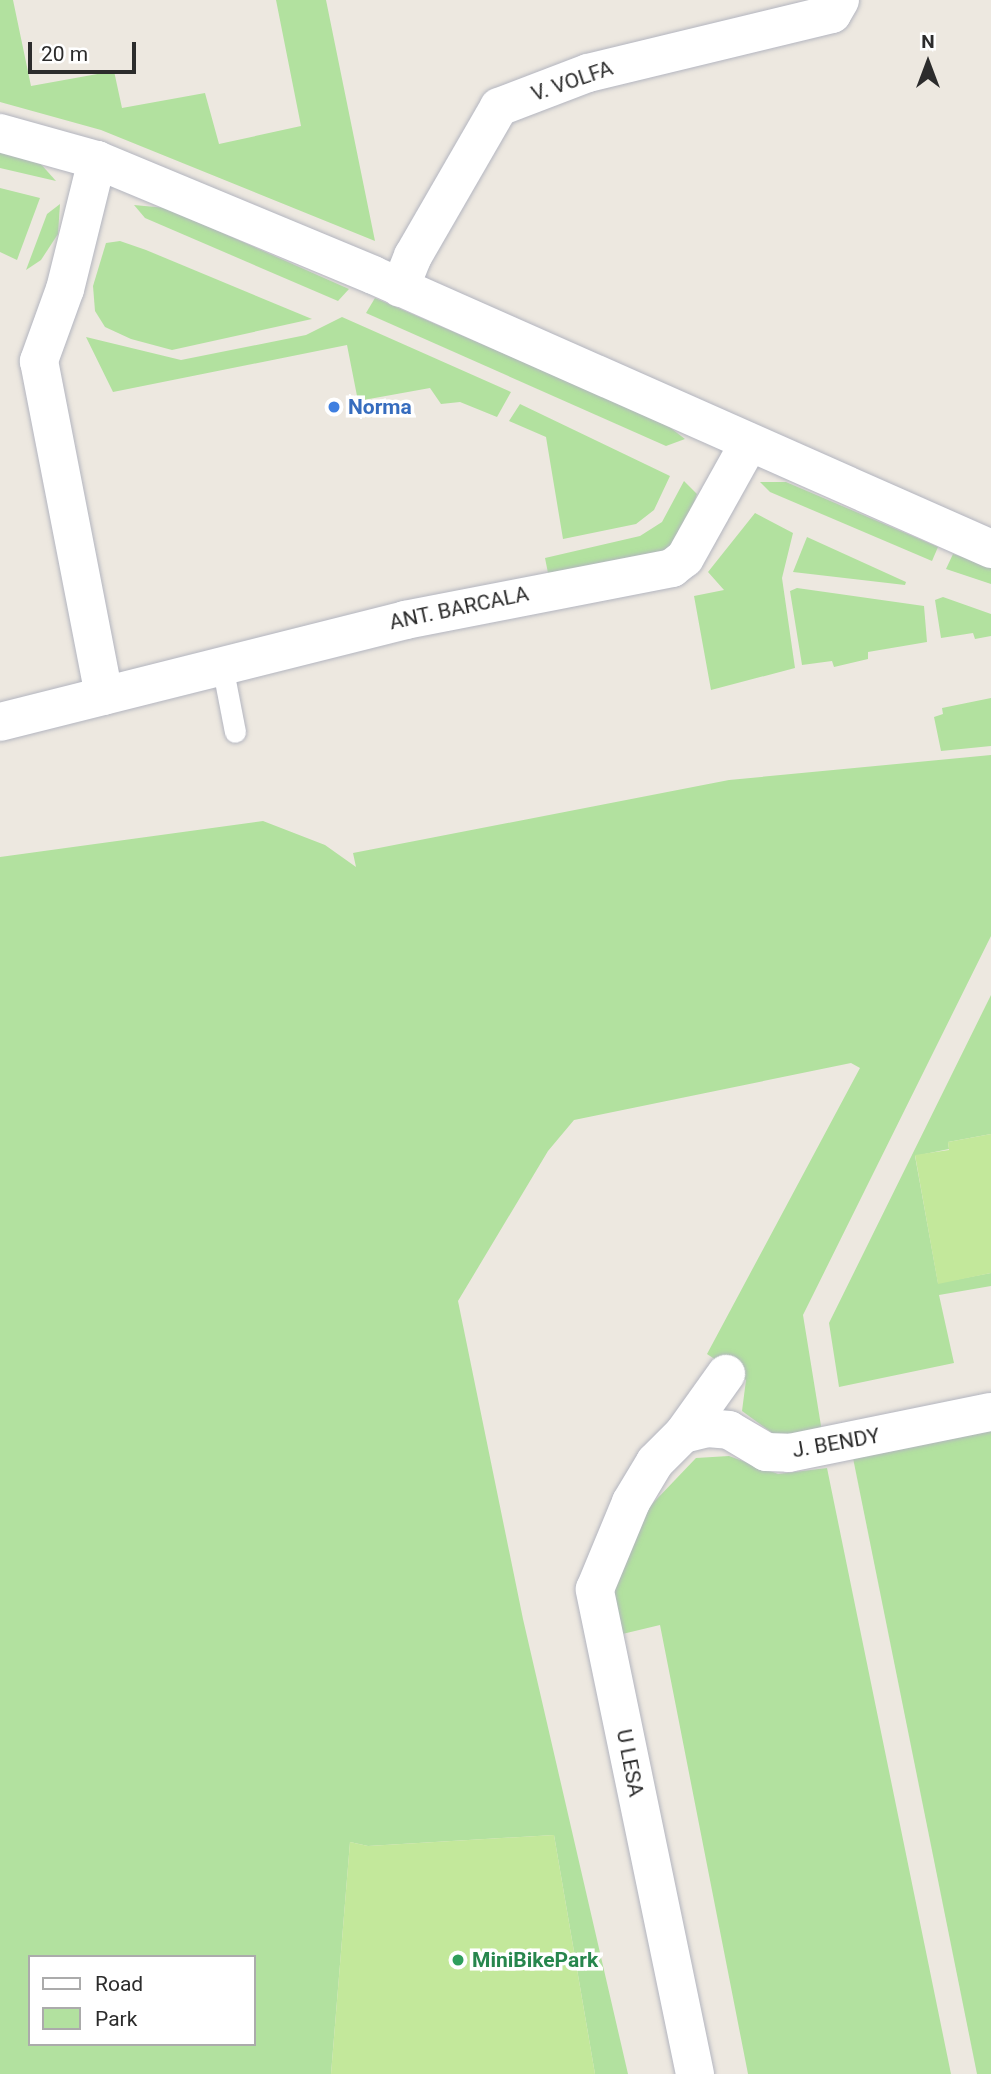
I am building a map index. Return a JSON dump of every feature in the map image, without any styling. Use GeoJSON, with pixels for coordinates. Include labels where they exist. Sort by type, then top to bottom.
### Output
{"type":"FeatureCollection","features":[{"type":"Feature","properties":{"kind":"street","name":"V. VOLFA"},"geometry":{"type":"LineString","coordinates":[[400,288],[413,256],[499,107],[588,73],[832,13],[839,0]]}},
{"type":"Feature","properties":{"kind":"street"},"geometry":{"type":"LineString","coordinates":[[0,133],[97,160],[400,288],[991,549]]}},
{"type":"Feature","properties":{"kind":"street"},"geometry":{"type":"LineString","coordinates":[[97,160],[65,289],[39,361],[104,696]]}},
{"type":"Feature","properties":{"kind":"street","name":"ANT. BARCALA"},"geometry":{"type":"LineString","coordinates":[[0,722],[405,620],[672,568],[685,558],[749,443]]}},
{"type":"Feature","properties":{"kind":"street"},"geometry":{"type":"LineString","coordinates":[[683,1434],[726,1374]]}},
{"type":"Feature","properties":{"kind":"street","name":"J. BENDY"},"geometry":{"type":"LineString","coordinates":[[683,1434],[707,1428],[729,1430],[766,1452],[789,1453],[991,1412]]}},
{"type":"Feature","properties":{"kind":"street","name":"U LESA"},"geometry":{"type":"LineString","coordinates":[[683,1434],[655,1462],[631,1502],[595,1589],[695,2074]]}},
{"type":"Feature","properties":{"kind":"lane"},"geometry":{"type":"LineString","coordinates":[[222,664],[235,732]]}},
{"type":"Feature","properties":{"kind":"green space"},"geometry":{"type":"Polygon","coordinates":[[[0,0],[13,0],[31,86],[114,71],[122,108],[205,93],[219,144],[301,126],[276,0],[326,0],[375,241],[101,130],[0,102],[0,0]]]}},
{"type":"Feature","properties":{"kind":"green space"},"geometry":{"type":"Polygon","coordinates":[[[0,152],[39,162],[56,181],[0,168],[0,152]]]}},
{"type":"Feature","properties":{"kind":"green space"},"geometry":{"type":"Polygon","coordinates":[[[0,188],[40,198],[17,260],[0,252],[0,188]]]}},
{"type":"Feature","properties":{"kind":"green space"},"geometry":{"type":"Polygon","coordinates":[[[60,204],[58,234],[41,260],[26,270],[47,214],[60,204]]]}},
{"type":"Feature","properties":{"kind":"green space"},"geometry":{"type":"Polygon","coordinates":[[[134,205],[166,208],[349,289],[338,301],[145,218],[134,205]]]}},
{"type":"Feature","properties":{"kind":"green space"},"geometry":{"type":"Polygon","coordinates":[[[120,241],[312,319],[172,350],[131,339],[105,327],[95,311],[93,286],[106,243],[120,241]]]}},
{"type":"Feature","properties":{"kind":"green space"},"geometry":{"type":"Polygon","coordinates":[[[375,298],[663,422],[685,439],[666,446],[366,313],[375,298]]]}},
{"type":"Feature","properties":{"kind":"green space"},"geometry":{"type":"Polygon","coordinates":[[[342,317],[511,392],[497,417],[460,402],[441,404],[430,388],[358,401],[347,345],[113,392],[86,337],[181,360],[306,335],[342,317]]]}},
{"type":"Feature","properties":{"kind":"green space"},"geometry":{"type":"Polygon","coordinates":[[[520,404],[670,476],[654,510],[636,524],[563,539],[546,437],[509,421],[520,404]]]}},
{"type":"Feature","properties":{"kind":"green space"},"geometry":{"type":"Polygon","coordinates":[[[684,481],[697,494],[682,535],[671,550],[549,578],[545,558],[640,536],[662,522],[684,481]]]}},
{"type":"Feature","properties":{"kind":"green space"},"geometry":{"type":"Polygon","coordinates":[[[760,482],[786,482],[938,547],[932,561],[770,492],[760,482]]]}},
{"type":"Feature","properties":{"kind":"green space"},"geometry":{"type":"Polygon","coordinates":[[[755,513],[793,533],[782,578],[795,668],[711,690],[694,596],[724,590],[708,572],[755,513]]]}},
{"type":"Feature","properties":{"kind":"green space"},"geometry":{"type":"Polygon","coordinates":[[[807,537],[906,582],[905,585],[793,572],[807,537]]]}},
{"type":"Feature","properties":{"kind":"green space"},"geometry":{"type":"Polygon","coordinates":[[[953,554],[991,566],[991,584],[946,569],[953,554]]]}},
{"type":"Feature","properties":{"kind":"green space"},"geometry":{"type":"Polygon","coordinates":[[[797,588],[924,606],[927,642],[868,652],[868,659],[834,667],[832,661],[802,665],[790,591],[797,588]]]}},
{"type":"Feature","properties":{"kind":"green space"},"geometry":{"type":"Polygon","coordinates":[[[943,597],[991,614],[991,636],[975,639],[973,633],[941,638],[935,600],[943,597]]]}},
{"type":"Feature","properties":{"kind":"green space"},"geometry":{"type":"Polygon","coordinates":[[[991,698],[991,746],[941,751],[934,717],[943,714],[942,708],[991,698]]]}},
{"type":"Feature","properties":{"kind":"green space"},"geometry":{"type":"Polygon","coordinates":[[[991,755],[991,936],[803,1315],[822,1432],[775,1435],[742,1411],[746,1380],[707,1354],[860,1068],[851,1063],[574,1120],[548,1151],[458,1301],[523,1619],[628,2074],[595,2074],[554,1835],[368,1846],[350,1842],[331,2074],[0,2074],[0,857],[263,821],[325,845],[356,867],[353,853],[729,780],[991,755]]]}},
{"type":"Feature","properties":{"kind":"green space"},"geometry":{"type":"Polygon","coordinates":[[[991,995],[991,1134],[948,1142],[949,1149],[915,1156],[938,1283],[991,1273],[991,1286],[939,1295],[954,1363],[839,1387],[829,1323],[991,995]]]}},
{"type":"Feature","properties":{"kind":"green space"},"geometry":{"type":"Polygon","coordinates":[[[991,1134],[991,1273],[938,1284],[915,1155],[949,1150],[948,1142],[991,1134]]]}},
{"type":"Feature","properties":{"kind":"green space"},"geometry":{"type":"Polygon","coordinates":[[[991,1427],[991,2074],[977,2074],[853,1458],[991,1427]]]}},
{"type":"Feature","properties":{"kind":"green space"},"geometry":{"type":"Polygon","coordinates":[[[729,1456],[778,1474],[827,1468],[951,2074],[748,2074],[660,1625],[614,1636],[613,1568],[632,1525],[696,1458],[729,1456]]]}},
{"type":"Feature","properties":{"kind":"green space","name":"MiniBikePark"},"geometry":{"type":"Polygon","coordinates":[[[554,1835],[595,2074],[331,2074],[350,1842],[368,1846],[554,1835]]]}},
{"type":"Feature","properties":{"kind":"place","name":"Norma"},"geometry":{"type":"Point","coordinates":[334,407]}},
{"type":"Feature","properties":{"kind":"place","name":"MiniBikePark"},"geometry":{"type":"Point","coordinates":[458,1960]}}]}
